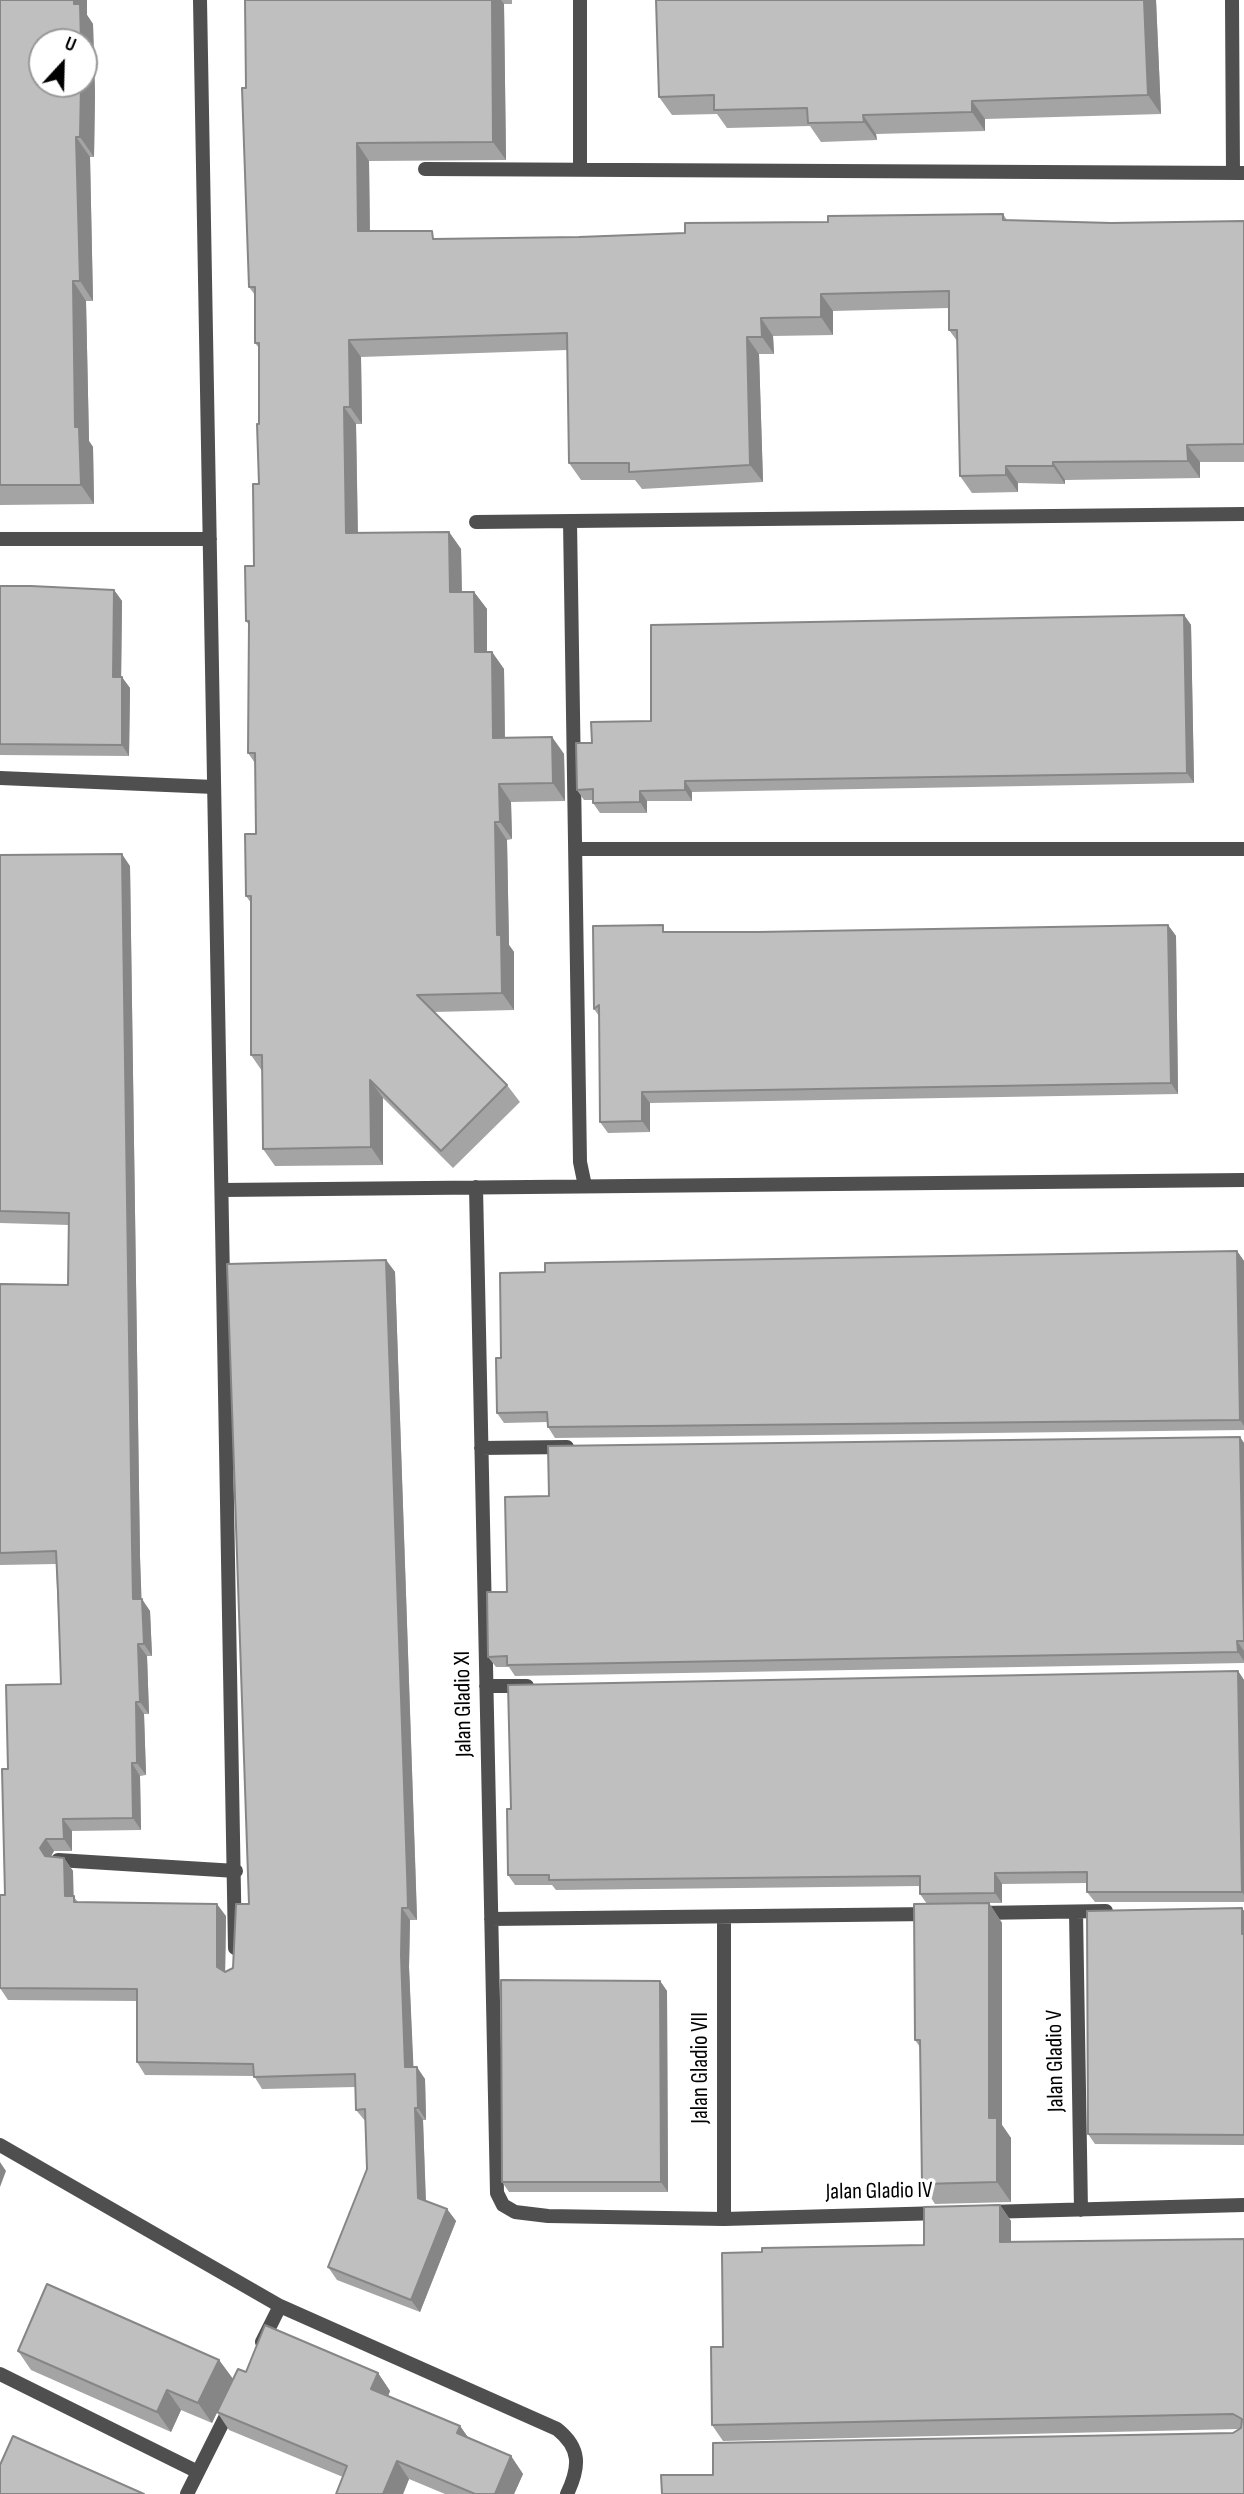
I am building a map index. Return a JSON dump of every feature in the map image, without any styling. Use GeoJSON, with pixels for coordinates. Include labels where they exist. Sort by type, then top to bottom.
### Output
{"type":"FeatureCollection","features":[{"type":"Feature","properties":{"kind":"street"},"geometry":{"type":"LineString","coordinates":[[200,0],[236,1871],[235,1962]]}},
{"type":"Feature","properties":{"kind":"street"},"geometry":{"type":"LineString","coordinates":[[580,0],[580,169]]}},
{"type":"Feature","properties":{"kind":"street"},"geometry":{"type":"LineString","coordinates":[[425,169],[1239,173],[1232,0]]}},
{"type":"Feature","properties":{"kind":"street"},"geometry":{"type":"LineString","coordinates":[[476,522],[1244,514]]}},
{"type":"Feature","properties":{"kind":"street"},"geometry":{"type":"LineString","coordinates":[[570,521],[580,1162],[586,1186]]}},
{"type":"Feature","properties":{"kind":"street"},"geometry":{"type":"LineString","coordinates":[[0,538],[210,539]]}},
{"type":"Feature","properties":{"kind":"street"},"geometry":{"type":"LineString","coordinates":[[0,778],[214,788]]}},
{"type":"Feature","properties":{"kind":"street"},"geometry":{"type":"LineString","coordinates":[[577,849],[1244,849]]}},
{"type":"Feature","properties":{"kind":"street"},"geometry":{"type":"LineString","coordinates":[[222,1190],[1244,1180]]}},
{"type":"Feature","properties":{"kind":"street","name":"Jalan Gladio XI"},"geometry":{"type":"LineString","coordinates":[[476,1187],[497,2193],[503,2205],[515,2212]]}},
{"type":"Feature","properties":{"kind":"street"},"geometry":{"type":"LineString","coordinates":[[481,1448],[578,1447]]}},
{"type":"Feature","properties":{"kind":"street"},"geometry":{"type":"LineString","coordinates":[[486,1686],[541,1685]]}},
{"type":"Feature","properties":{"kind":"street"},"geometry":{"type":"LineString","coordinates":[[58,1860],[236,1871]]}},
{"type":"Feature","properties":{"kind":"street"},"geometry":{"type":"LineString","coordinates":[[967,1913],[1127,1911]]}},
{"type":"Feature","properties":{"kind":"street","name":"Jalan Gladio V"},"geometry":{"type":"LineString","coordinates":[[1076,1912],[1081,2210]]}},
{"type":"Feature","properties":{"kind":"street"},"geometry":{"type":"LineString","coordinates":[[491,1919],[940,1914]]}},
{"type":"Feature","properties":{"kind":"street","name":"Jalan Gladio VII"},"geometry":{"type":"LineString","coordinates":[[724,1917],[724,2219]]}},
{"type":"Feature","properties":{"kind":"street"},"geometry":{"type":"LineString","coordinates":[[0,2145],[280,2306],[557,2428],[575,2448],[576,2475],[568,2494]]}},
{"type":"Feature","properties":{"kind":"street","name":"Jalan Gladio IV"},"geometry":{"type":"LineString","coordinates":[[515,2212],[548,2216],[724,2219],[1244,2205]]}},
{"type":"Feature","properties":{"kind":"street"},"geometry":{"type":"LineString","coordinates":[[257,2353],[280,2306]]}},
{"type":"Feature","properties":{"kind":"street"},"geometry":{"type":"LineString","coordinates":[[0,2374],[198,2472]]}},
{"type":"Feature","properties":{"kind":"street"},"geometry":{"type":"LineString","coordinates":[[187,2494],[239,2389]]}},
{"type":"Feature","properties":{"kind":"building"},"geometry":{"type":"Polygon","coordinates":[[[0,0],[74,0],[74,4],[80,4],[81,28],[28,28],[28,98],[81,98],[80,137],[76,137],[80,281],[73,281],[75,427],[79,427],[81,485],[0,485],[0,0]]]}},
{"type":"Feature","properties":{"kind":"building"},"geometry":{"type":"Polygon","coordinates":[[[245,0],[492,0],[493,142],[357,143],[358,231],[432,231],[433,239],[579,237],[685,233],[685,223],[828,222],[828,216],[1003,214],[1003,220],[1111,223],[1244,221],[1244,444],[1187,445],[1188,461],[1053,462],[1053,466],[1006,466],[1006,475],[960,476],[957,330],[949,330],[949,291],[821,294],[821,317],[761,318],[762,337],[747,337],[750,465],[629,472],[629,463],[569,463],[567,333],[349,340],[350,407],[344,407],[346,533],[449,532],[450,592],[474,592],[475,652],[492,652],[493,738],[552,737],[553,783],[499,784],[500,822],[495,822],[497,935],[501,935],[502,993],[417,995],[507,1085],[441,1151],[370,1080],[371,1147],[263,1149],[262,1055],[251,1055],[251,896],[246,896],[245,834],[256,834],[255,753],[248,753],[249,621],[246,621],[245,566],[254,566],[253,484],[259,484],[259,343],[255,343],[255,287],[249,287],[242,88],[246,88],[245,0]]]}},
{"type":"Feature","properties":{"kind":"building"},"geometry":{"type":"Polygon","coordinates":[[[656,0],[1144,0],[1148,95],[972,101],[972,112],[863,115],[864,122],[808,123],[807,108],[714,110],[714,95],[659,97],[656,0]]]}},
{"type":"Feature","properties":{"kind":"building"},"geometry":{"type":"Polygon","coordinates":[[[0,586],[114,590],[113,677],[122,677],[122,745],[0,744],[0,586]]]}},
{"type":"Feature","properties":{"kind":"building"},"geometry":{"type":"Polygon","coordinates":[[[1184,615],[1187,773],[685,781],[685,790],[640,791],[640,802],[593,803],[593,789],[577,790],[576,743],[592,743],[591,722],[651,721],[651,625],[1184,615]]]}},
{"type":"Feature","properties":{"kind":"building"},"geometry":{"type":"Polygon","coordinates":[[[122,854],[133,1599],[142,1599],[144,1644],[138,1644],[140,1702],[136,1702],[137,1763],[132,1763],[133,1818],[63,1819],[64,1839],[46,1839],[40,1848],[45,1856],[64,1858],[65,1896],[74,1896],[74,1902],[217,1904],[217,1967],[225,1972],[233,1968],[236,1904],[249,1904],[227,1264],[386,1260],[408,1908],[402,1908],[401,1955],[405,2067],[417,2067],[418,2108],[415,2108],[418,2198],[447,2209],[411,2300],[328,2267],[367,2169],[365,2109],[356,2110],[355,2074],[254,2077],[253,2064],[137,2062],[137,1989],[0,1988],[0,1895],[5,1895],[2,1769],[8,1769],[6,1685],[61,1684],[56,1551],[0,1553],[0,1284],[68,1285],[69,1213],[0,1211],[0,855],[122,854]]]}},
{"type":"Feature","properties":{"kind":"building"},"geometry":{"type":"Polygon","coordinates":[[[663,925],[663,932],[757,932],[1168,925],[1171,1083],[642,1092],[642,1121],[600,1122],[599,1005],[594,1009],[593,926],[663,925]]]}},
{"type":"Feature","properties":{"kind":"building"},"geometry":{"type":"Polygon","coordinates":[[[1237,1251],[1240,1420],[548,1427],[547,1412],[497,1413],[496,1358],[501,1358],[500,1273],[545,1272],[545,1263],[1237,1251]]]}},
{"type":"Feature","properties":{"kind":"building"},"geometry":{"type":"Polygon","coordinates":[[[1240,1437],[1244,1641],[1237,1641],[1238,1652],[507,1665],[507,1656],[488,1657],[487,1592],[507,1592],[505,1497],[549,1496],[548,1446],[1240,1437]]]}},
{"type":"Feature","properties":{"kind":"building"},"geometry":{"type":"Polygon","coordinates":[[[1238,1671],[1242,1892],[1087,1892],[1087,1872],[995,1873],[995,1893],[920,1894],[920,1876],[549,1880],[549,1875],[508,1875],[507,1809],[511,1809],[508,1685],[1238,1671]]]}},
{"type":"Feature","properties":{"kind":"building"},"geometry":{"type":"Polygon","coordinates":[[[989,1903],[989,2118],[997,2118],[997,2182],[922,2184],[920,2040],[915,2040],[914,1904],[989,1903]]]}},
{"type":"Feature","properties":{"kind":"building"},"geometry":{"type":"Polygon","coordinates":[[[1242,1908],[1244,2135],[1088,2134],[1087,1911],[1242,1908]]]}},
{"type":"Feature","properties":{"kind":"building"},"geometry":{"type":"Polygon","coordinates":[[[501,1980],[660,1981],[661,2182],[502,2182],[501,1980]]]}},
{"type":"Feature","properties":{"kind":"building"},"geometry":{"type":"Polygon","coordinates":[[[1000,2205],[1000,2242],[1244,2239],[1244,2494],[662,2494],[661,2475],[713,2475],[713,2443],[1233,2433],[1241,2428],[1242,2419],[1233,2414],[712,2425],[711,2347],[723,2347],[722,2253],[762,2252],[762,2248],[924,2245],[924,2207],[1000,2205]]]}},
{"type":"Feature","properties":{"kind":"building"},"geometry":{"type":"Polygon","coordinates":[[[47,2284],[219,2360],[198,2403],[167,2390],[157,2412],[18,2351],[47,2284]]]}},
{"type":"Feature","properties":{"kind":"building"},"geometry":{"type":"Polygon","coordinates":[[[265,2325],[378,2373],[371,2389],[460,2426],[457,2433],[511,2456],[495,2494],[475,2494],[397,2461],[383,2494],[336,2494],[347,2466],[217,2412],[238,2369],[246,2372],[265,2325]]]}},
{"type":"Feature","properties":{"kind":"building"},"geometry":{"type":"Polygon","coordinates":[[[13,2436],[144,2494],[0,2494],[0,2465],[13,2436]]]}}]}
